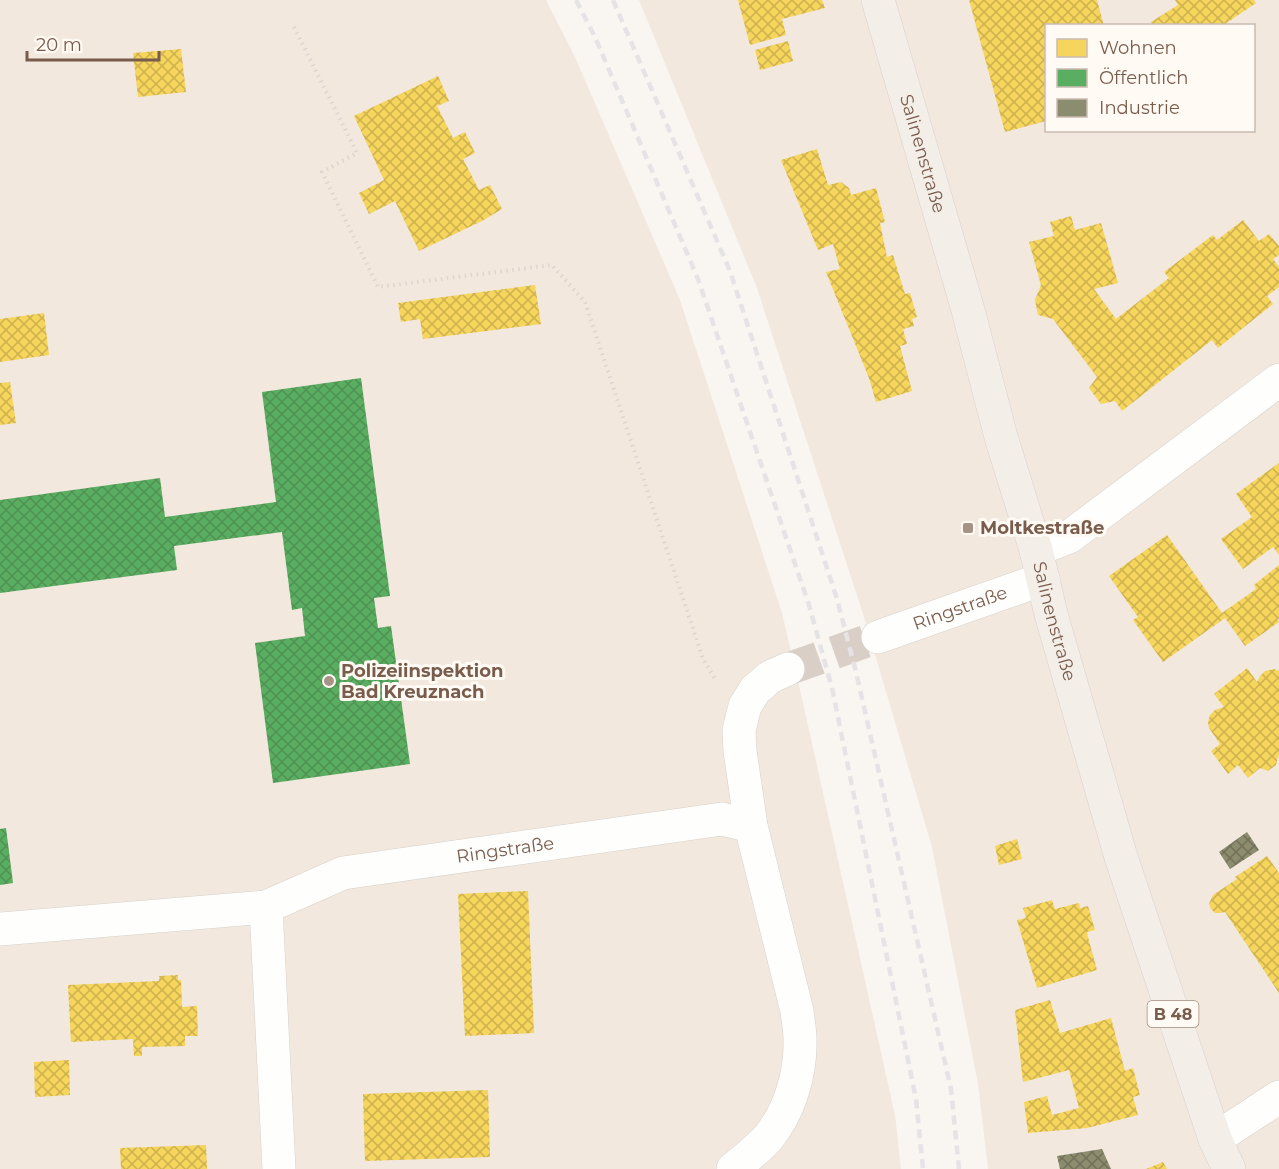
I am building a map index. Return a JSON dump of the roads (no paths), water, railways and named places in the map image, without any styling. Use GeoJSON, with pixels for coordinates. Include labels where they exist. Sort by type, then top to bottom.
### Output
{"type":"FeatureCollection","features":[{"type":"Feature","properties":{"kind":"main road","name":"Salinenstraße"},"geometry":{"type":"LineString","coordinates":[[878,0],[969,310],[1001,436],[1121,857],[1215,1139],[1229,1169]]}},
{"type":"Feature","properties":{"kind":"street"},"geometry":{"type":"LineString","coordinates":[[1039,565],[1070,537],[1279,380]]}},
{"type":"Feature","properties":{"kind":"street","name":"Ringstraße"},"geometry":{"type":"LineString","coordinates":[[878,637],[1039,565]]}},
{"type":"Feature","properties":{"kind":"street"},"geometry":{"type":"LineString","coordinates":[[733,1169],[753,1154],[769,1137],[782,1116],[794,1087],[799,1059],[800,1038],[797,1011],[751,826],[739,729],[745,706],[755,690],[770,677],[788,669]]}},
{"type":"Feature","properties":{"kind":"street","name":"Ringstraße"},"geometry":{"type":"LineString","coordinates":[[0,929],[266,907],[343,873],[722,819],[751,826]]}},
{"type":"Feature","properties":{"kind":"street"},"geometry":{"type":"LineString","coordinates":[[266,907],[279,1169]]}},
{"type":"Feature","properties":{"kind":"street"},"geometry":{"type":"LineString","coordinates":[[1215,1139],[1279,1097]]}},
{"type":"Feature","properties":{"kind":"tunnel"},"geometry":{"type":"LineString","coordinates":[[788,669],[878,637]]}},
{"type":"Feature","properties":{"kind":"railway"},"geometry":{"type":"LineString","coordinates":[[576,0],[595,37],[698,279],[809,605],[832,688],[916,1099],[923,1169]]}},
{"type":"Feature","properties":{"kind":"railway"},"geometry":{"type":"LineString","coordinates":[[613,0],[730,271],[837,599],[856,672],[951,1089],[959,1169]]}},
{"type":"Feature","properties":{"kind":"place","name":"Moltkestraße"},"geometry":{"type":"Point","coordinates":[968,528]}},
{"type":"Feature","properties":{"kind":"place","name":"Polizeiinspektion Bad Kreuznach"},"geometry":{"type":"Point","coordinates":[329,681]}}]}
